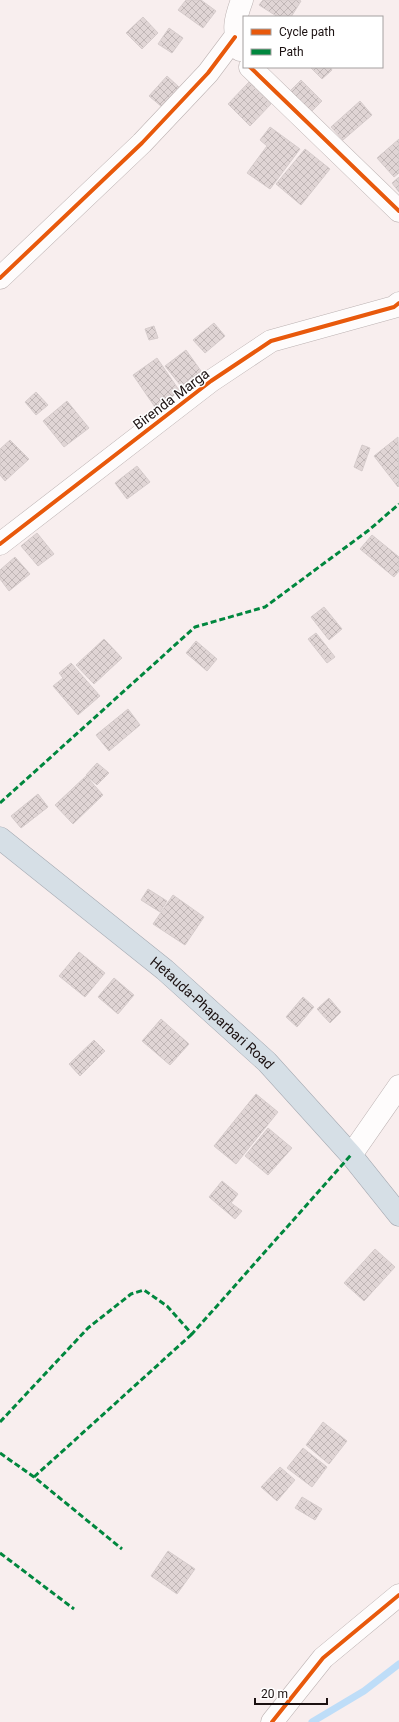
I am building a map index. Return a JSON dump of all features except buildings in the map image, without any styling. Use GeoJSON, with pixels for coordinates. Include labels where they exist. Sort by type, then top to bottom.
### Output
{"type":"FeatureCollection","features":[{"type":"Feature","properties":{"kind":"highway","name":"Hetauda-Phaparbari Road"},"geometry":{"type":"LineString","coordinates":[[0,838],[165,970],[262,1057],[351,1155],[399,1215]]}},
{"type":"Feature","properties":{"kind":"street"},"geometry":{"type":"LineString","coordinates":[[242,0],[235,18],[235,37],[243,56]]}},
{"type":"Feature","properties":{"kind":"street"},"geometry":{"type":"LineString","coordinates":[[0,278],[142,143],[208,73],[235,37]]}},
{"type":"Feature","properties":{"kind":"street"},"geometry":{"type":"LineString","coordinates":[[251,68],[399,211]]}},
{"type":"Feature","properties":{"kind":"street","name":"Birenda Marga"},"geometry":{"type":"LineString","coordinates":[[0,544],[211,381],[271,341],[394,307],[399,303]]}},
{"type":"Feature","properties":{"kind":"street"},"geometry":{"type":"LineString","coordinates":[[351,1155],[399,1086]]}},
{"type":"Feature","properties":{"kind":"street"},"geometry":{"type":"LineString","coordinates":[[272,1722],[322,1658],[399,1595]]}},
{"type":"Feature","properties":{"kind":"waterway"},"geometry":{"type":"LineString","coordinates":[[312,1722],[364,1691],[399,1664]]}},
{"type":"Feature","properties":{"kind":"marked path"},"geometry":{"type":"LineString","coordinates":[[0,803],[195,627],[265,607],[369,530],[399,504]]}},
{"type":"Feature","properties":{"kind":"marked path"},"geometry":{"type":"LineString","coordinates":[[0,1422],[88,1328],[131,1294],[144,1290],[167,1306],[192,1334],[351,1155]]}},
{"type":"Feature","properties":{"kind":"marked path"},"geometry":{"type":"LineString","coordinates":[[34,1477],[192,1334]]}},
{"type":"Feature","properties":{"kind":"marked path"},"geometry":{"type":"LineString","coordinates":[[0,1453],[34,1477],[122,1549]]}},
{"type":"Feature","properties":{"kind":"marked path"},"geometry":{"type":"LineString","coordinates":[[0,1553],[74,1609]]}},
{"type":"Feature","properties":{"kind":"cycle path"},"geometry":{"type":"LineString","coordinates":[[0,278],[142,143],[208,73],[235,37]]}},
{"type":"Feature","properties":{"kind":"cycle path"},"geometry":{"type":"LineString","coordinates":[[251,68],[399,211]]}},
{"type":"Feature","properties":{"kind":"cycle path"},"geometry":{"type":"LineString","coordinates":[[0,544],[211,381],[271,341],[394,307],[399,303]]}},
{"type":"Feature","properties":{"kind":"cycle path"},"geometry":{"type":"LineString","coordinates":[[272,1722],[323,1658],[399,1595]]}}]}
